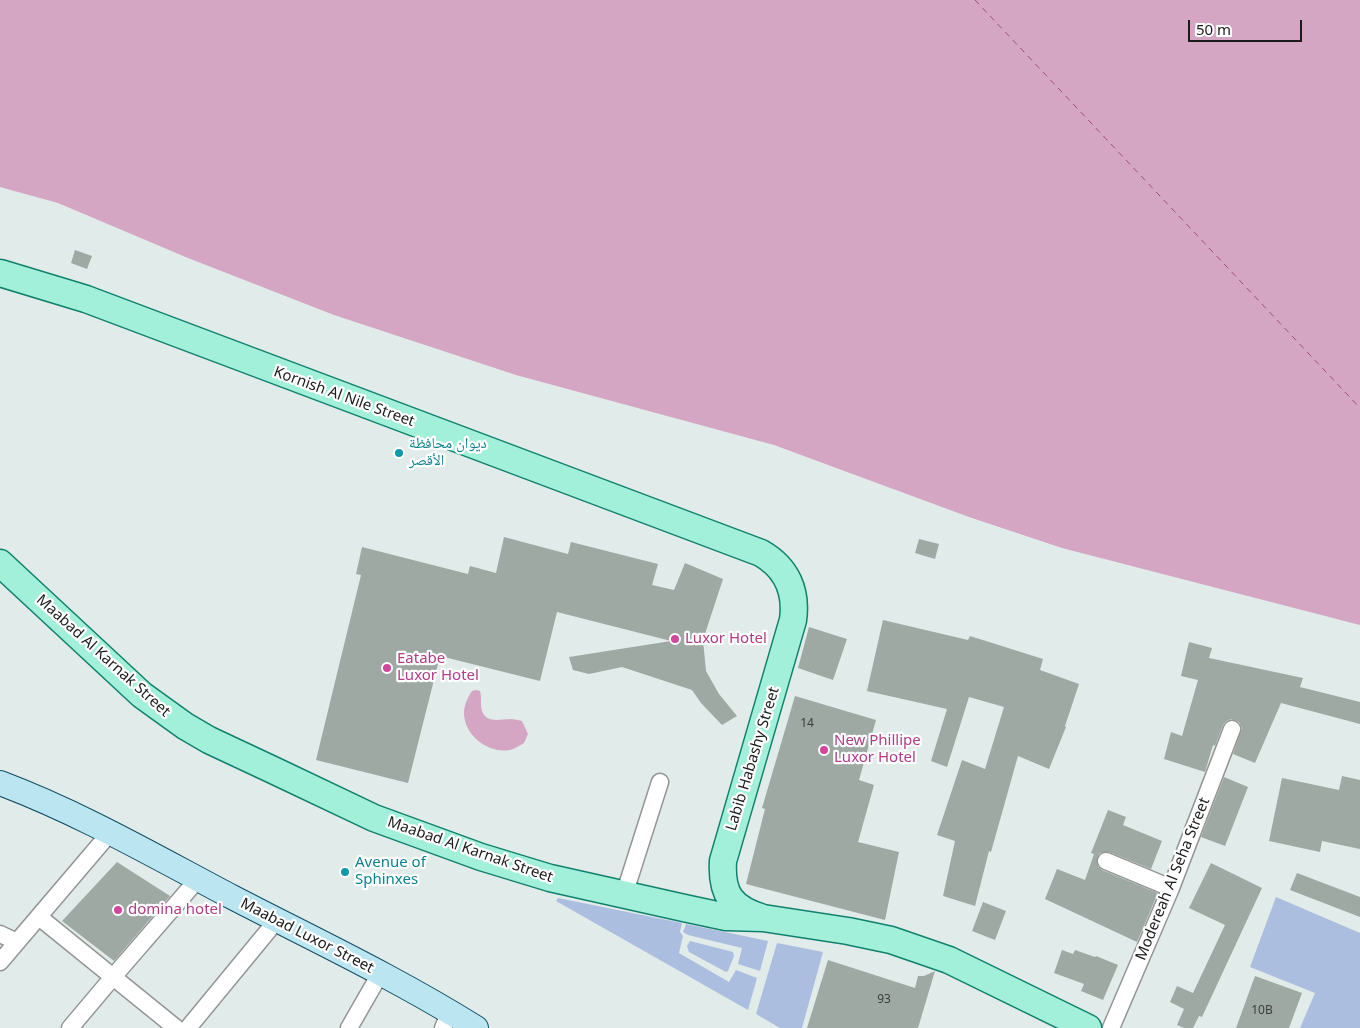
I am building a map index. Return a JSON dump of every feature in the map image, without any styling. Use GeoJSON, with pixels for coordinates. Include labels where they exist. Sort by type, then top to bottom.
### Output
{"type":"FeatureCollection","features":[{"type":"Feature","properties":{"kind":"main road","name":"Kornish Al Nile Street"},"geometry":{"type":"LineString","coordinates":[[0,273],[86,299],[761,553],[777,564],[789,581]]}},
{"type":"Feature","properties":{"kind":"main road","name":"Maabad Al Karnak Street"},"geometry":{"type":"LineString","coordinates":[[0,564],[142,695],[178,721],[209,740],[374,818],[517,869],[624,895],[726,917],[763,918],[865,934],[927,951],[1088,1028]]}},
{"type":"Feature","properties":{"kind":"main road","name":"Labib Habashy Street"},"geometry":{"type":"LineString","coordinates":[[763,918],[742,910],[728,896],[722,876],[723,861],[794,620],[794,600],[789,581]]}},
{"type":"Feature","properties":{"kind":"main road","name":"Maabad Luxor Street"},"geometry":{"type":"LineString","coordinates":[[0,783],[66,811],[380,974],[447,1020],[476,1028]]}},
{"type":"Feature","properties":{"kind":"main road"},"geometry":{"type":"LineString","coordinates":[[684,908],[705,891],[723,861]]}},
{"type":"Feature","properties":{"kind":"street","name":"Modereah Al Seha Street"},"geometry":{"type":"LineString","coordinates":[[1111,1028],[1171,888],[1232,729]]}},
{"type":"Feature","properties":{"kind":"street"},"geometry":{"type":"LineString","coordinates":[[624,895],[660,782]]}},
{"type":"Feature","properties":{"kind":"street"},"geometry":{"type":"LineString","coordinates":[[0,962],[110,834]]}},
{"type":"Feature","properties":{"kind":"street"},"geometry":{"type":"LineString","coordinates":[[1106,861],[1171,888]]}},
{"type":"Feature","properties":{"kind":"street"},"geometry":{"type":"LineString","coordinates":[[70,1028],[198,880]]}},
{"type":"Feature","properties":{"kind":"street"},"geometry":{"type":"LineString","coordinates":[[39,917],[176,1028]]}},
{"type":"Feature","properties":{"kind":"street"},"geometry":{"type":"LineString","coordinates":[[188,1028],[277,920]]}},
{"type":"Feature","properties":{"kind":"street"},"geometry":{"type":"LineString","coordinates":[[0,934],[17,942]]}},
{"type":"Feature","properties":{"kind":"street"},"geometry":{"type":"LineString","coordinates":[[349,1028],[380,974]]}},
{"type":"Feature","properties":{"kind":"shaded area"},"geometry":{"type":"Polygon","coordinates":[[[0,0],[1360,0],[1360,625],[1062,548],[969,517],[774,445],[516,375],[334,315],[188,258],[58,203],[0,187],[0,0]]]}},
{"type":"Feature","properties":{"kind":"shaded area"},"geometry":{"type":"Polygon","coordinates":[[[472,691],[480,691],[482,711],[487,718],[522,721],[528,734],[524,743],[512,750],[494,749],[486,746],[473,735],[465,721],[464,710],[466,701],[472,691]]]}},
{"type":"Feature","properties":{"kind":"shaded area"},"geometry":{"type":"Polygon","coordinates":[[[1276,897],[1360,933],[1360,1028],[1300,1028],[1315,993],[1250,967],[1276,897]]]}},
{"type":"Feature","properties":{"kind":"shaded area"},"geometry":{"type":"Polygon","coordinates":[[[558,898],[682,923],[680,932],[683,936],[679,953],[729,982],[736,970],[757,978],[748,1010],[556,901],[558,898]]]}},
{"type":"Feature","properties":{"kind":"shaded area"},"geometry":{"type":"Polygon","coordinates":[[[686,924],[768,941],[760,971],[738,964],[742,948],[688,935],[683,932],[686,924]]]}},
{"type":"Feature","properties":{"kind":"shaded area"},"geometry":{"type":"Polygon","coordinates":[[[690,941],[733,952],[734,956],[728,971],[726,972],[689,952],[687,946],[690,941]]]}},
{"type":"Feature","properties":{"kind":"shaded area"},"geometry":{"type":"Polygon","coordinates":[[[777,943],[823,952],[802,1028],[780,1028],[756,1014],[777,943]]]}},
{"type":"Feature","properties":{"kind":"building"},"geometry":{"type":"Polygon","coordinates":[[[75,250],[92,256],[87,269],[71,263],[75,250]]]}},
{"type":"Feature","properties":{"kind":"building","name":"Eatabe Luxor Hotel"},"geometry":{"type":"Polygon","coordinates":[[[504,537],[568,554],[571,542],[658,564],[652,585],[674,590],[685,563],[723,579],[703,640],[706,671],[719,694],[737,716],[722,725],[701,703],[692,690],[622,667],[589,674],[573,670],[569,657],[671,641],[557,612],[540,681],[440,656],[408,783],[316,760],[361,575],[356,574],[362,547],[468,574],[470,566],[496,573],[504,537]]]}},
{"type":"Feature","properties":{"kind":"building"},"geometry":{"type":"Polygon","coordinates":[[[919,539],[939,544],[935,559],[915,553],[919,539]]]}},
{"type":"Feature","properties":{"kind":"building"},"geometry":{"type":"Polygon","coordinates":[[[883,620],[968,640],[970,636],[1043,659],[1040,670],[1079,684],[1066,727],[1049,769],[1018,756],[991,852],[989,851],[975,906],[943,896],[955,841],[937,835],[962,760],[985,769],[1004,707],[969,697],[947,767],[931,761],[947,709],[867,691],[883,620]]]}},
{"type":"Feature","properties":{"kind":"building"},"geometry":{"type":"Polygon","coordinates":[[[809,627],[847,639],[833,680],[798,668],[809,627]]]}},
{"type":"Feature","properties":{"kind":"building"},"geometry":{"type":"Polygon","coordinates":[[[1189,642],[1212,648],[1209,658],[1303,678],[1300,687],[1360,702],[1360,724],[1281,703],[1255,763],[1233,754],[1242,728],[1239,722],[1231,719],[1223,725],[1215,746],[1213,745],[1205,772],[1164,759],[1171,732],[1182,736],[1198,680],[1181,676],[1189,642]]]}},
{"type":"Feature","properties":{"kind":"building"},"geometry":{"type":"Polygon","coordinates":[[[795,696],[876,720],[859,780],[874,785],[858,842],[899,852],[885,920],[746,884],[765,809],[762,808],[795,696]]]}},
{"type":"Feature","properties":{"kind":"building"},"geometry":{"type":"Polygon","coordinates":[[[1342,776],[1360,780],[1360,849],[1322,841],[1320,852],[1269,841],[1282,778],[1339,790],[1342,776]]]}},
{"type":"Feature","properties":{"kind":"building"},"geometry":{"type":"Polygon","coordinates":[[[1224,777],[1248,787],[1225,846],[1201,837],[1224,777]]]}},
{"type":"Feature","properties":{"kind":"building"},"geometry":{"type":"Polygon","coordinates":[[[1108,810],[1126,817],[1123,825],[1162,841],[1151,869],[1109,852],[1100,853],[1097,858],[1098,867],[1102,870],[1158,893],[1137,942],[1045,899],[1057,869],[1085,880],[1094,854],[1091,853],[1108,810]]]}},
{"type":"Feature","properties":{"kind":"building","name":"domina hotel"},"geometry":{"type":"Polygon","coordinates":[[[117,862],[170,896],[114,961],[62,921],[117,862]]]}},
{"type":"Feature","properties":{"kind":"building"},"geometry":{"type":"Polygon","coordinates":[[[1211,863],[1262,888],[1202,1017],[1199,1016],[1193,1028],[1184,1028],[1177,1025],[1184,1009],[1170,1002],[1177,986],[1193,993],[1225,925],[1189,908],[1211,863]]]}},
{"type":"Feature","properties":{"kind":"building"},"geometry":{"type":"Polygon","coordinates":[[[1297,873],[1360,897],[1360,917],[1290,890],[1297,873]]]}},
{"type":"Feature","properties":{"kind":"building"},"geometry":{"type":"Polygon","coordinates":[[[983,902],[1006,911],[995,940],[972,931],[983,902]]]}},
{"type":"Feature","properties":{"kind":"building"},"geometry":{"type":"Polygon","coordinates":[[[1062,950],[1073,954],[1075,950],[1118,965],[1103,1000],[1081,991],[1084,984],[1054,973],[1062,950]]]}},
{"type":"Feature","properties":{"kind":"building"},"geometry":{"type":"Polygon","coordinates":[[[828,960],[915,988],[918,976],[924,976],[935,971],[918,1028],[807,1028],[828,960]]]}},
{"type":"Feature","properties":{"kind":"building"},"geometry":{"type":"Polygon","coordinates":[[[1255,976],[1302,993],[1289,1028],[1236,1028],[1255,976]]]}},
{"type":"Feature","properties":{"kind":"ferry route"},"geometry":{"type":"LineString","coordinates":[[975,0],[1360,408]]}},
{"type":"Feature","properties":{"kind":"place","name":"ديوان محافظة الأقصر"},"geometry":{"type":"Point","coordinates":[399,453]}},
{"type":"Feature","properties":{"kind":"place","name":"Luxor Hotel"},"geometry":{"type":"Point","coordinates":[675,639]}},
{"type":"Feature","properties":{"kind":"place","name":"Eatabe Luxor Hotel"},"geometry":{"type":"Point","coordinates":[387,668]}},
{"type":"Feature","properties":{"kind":"place","name":"New Phillipe Luxor Hotel"},"geometry":{"type":"Point","coordinates":[824,750]}},
{"type":"Feature","properties":{"kind":"place","name":"Avenue of Sphinxes"},"geometry":{"type":"Point","coordinates":[345,872]}},
{"type":"Feature","properties":{"kind":"place","name":"domina hotel"},"geometry":{"type":"Point","coordinates":[118,910]}}]}
